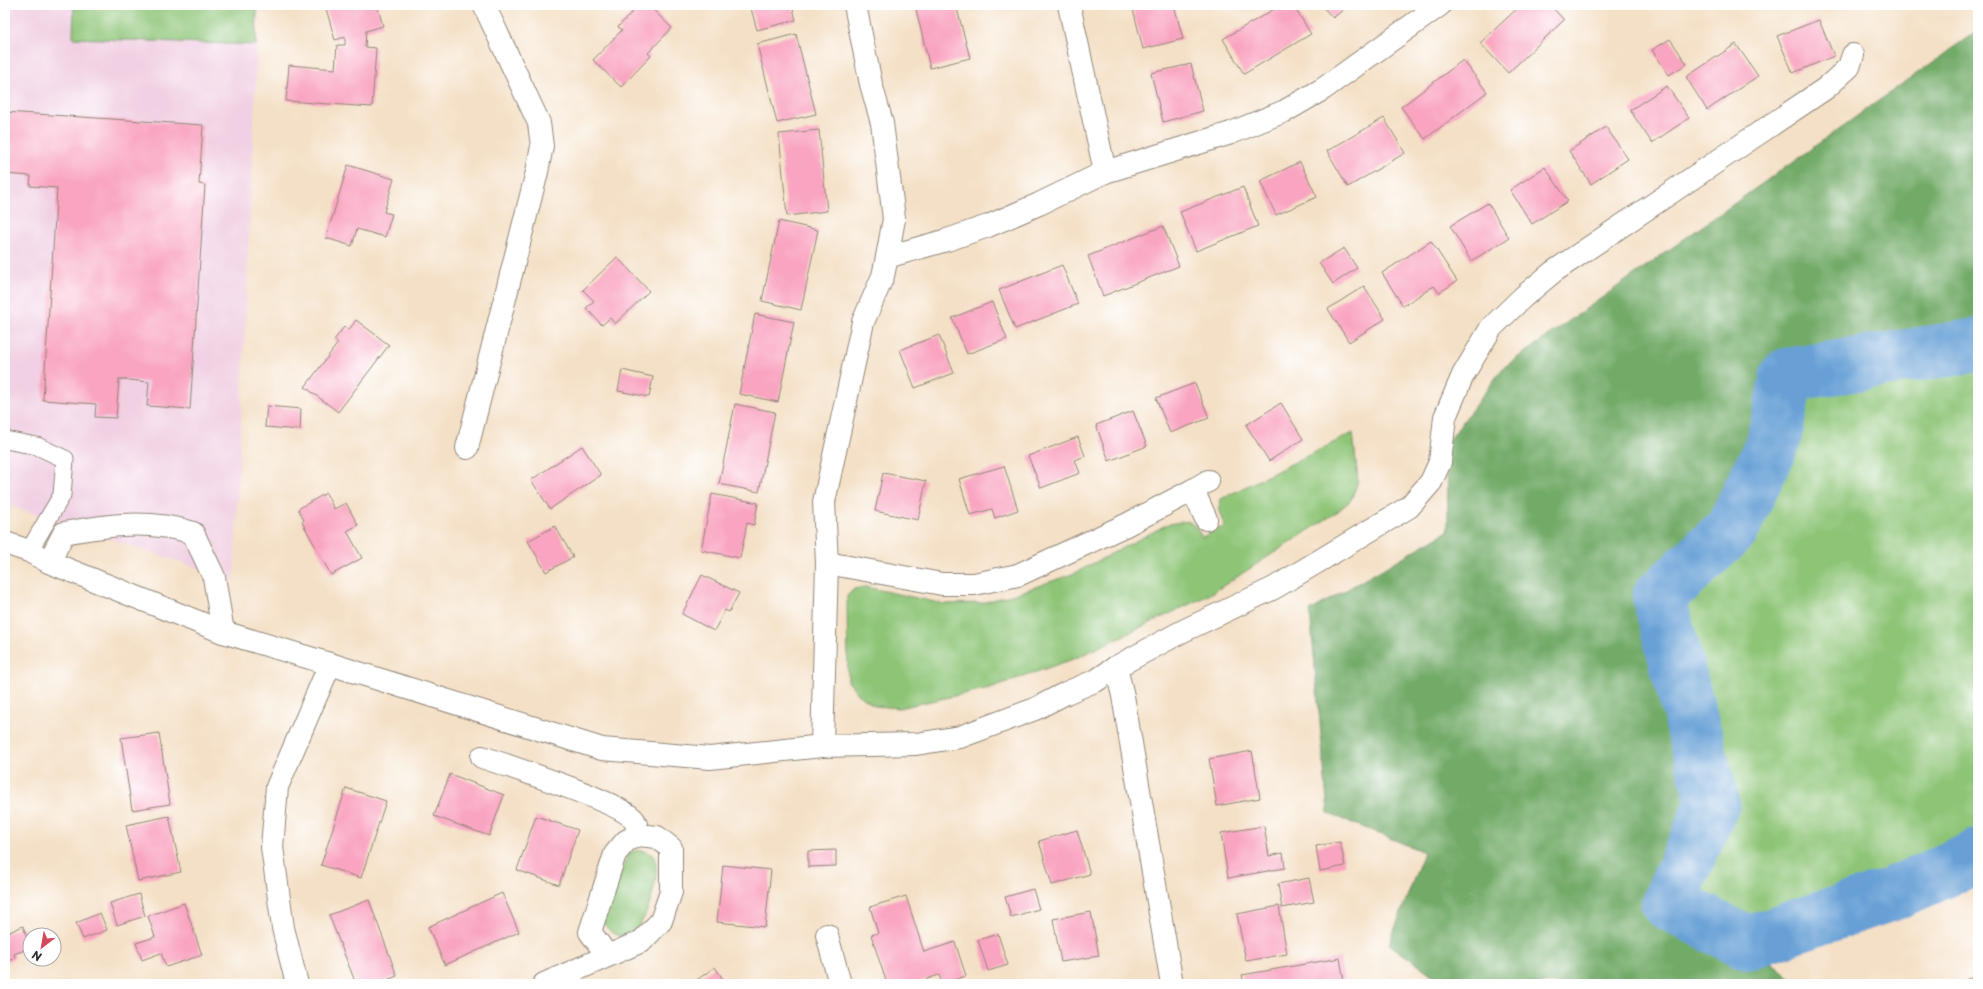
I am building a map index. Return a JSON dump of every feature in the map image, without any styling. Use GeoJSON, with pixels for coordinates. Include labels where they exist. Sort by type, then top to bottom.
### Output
{"type":"FeatureCollection","features":[{"type":"Feature","properties":{"kind":"street"},"geometry":{"type":"LineString","coordinates":[[468,448],[537,172],[542,146],[539,123],[484,5]]}},
{"type":"Feature","properties":{"kind":"street"},"geometry":{"type":"LineString","coordinates":[[822,746],[827,563],[824,502],[863,322],[883,276],[894,219],[882,123],[871,84],[855,5]]}},
{"type":"Feature","properties":{"kind":"street"},"geometry":{"type":"LineString","coordinates":[[1069,5],[1105,172]]}},
{"type":"Feature","properties":{"kind":"street"},"geometry":{"type":"LineString","coordinates":[[887,257],[947,240],[988,226],[1039,204],[1105,172],[1231,132],[1285,111],[1323,89],[1440,5]]}},
{"type":"Feature","properties":{"kind":"street"},"geometry":{"type":"LineString","coordinates":[[5,543],[28,551],[49,562],[223,632],[602,749],[710,758],[822,746],[916,744],[960,737],[1035,709],[1066,692],[1098,680],[1116,667],[1183,631],[1274,588],[1409,507],[1431,482],[1440,462],[1444,417],[1463,375],[1491,328],[1523,297],[1553,272],[1826,88],[1849,67],[1853,55]]}},
{"type":"Feature","properties":{"kind":"street"},"geometry":{"type":"LineString","coordinates":[[827,563],[942,584],[974,584],[1025,572],[1153,512],[1200,485],[1206,519]]}},
{"type":"Feature","properties":{"kind":"street"},"geometry":{"type":"LineString","coordinates":[[49,562],[64,533],[108,525],[172,526],[193,533],[214,577],[223,632]]}},
{"type":"Feature","properties":{"kind":"street"},"geometry":{"type":"LineString","coordinates":[[296,984],[283,928],[272,847],[277,787],[330,664]]}},
{"type":"Feature","properties":{"kind":"street"},"geometry":{"type":"LineString","coordinates":[[1116,667],[1125,703],[1172,984]]}},
{"type":"Feature","properties":{"kind":"street"},"geometry":{"type":"LineString","coordinates":[[482,757],[584,794],[623,810],[634,820],[638,835]]}},
{"type":"Feature","properties":{"kind":"street"},"geometry":{"type":"LineString","coordinates":[[544,984],[607,955],[642,941],[661,922],[671,892],[671,848],[656,837],[638,835],[626,841],[615,854],[590,932],[607,955]]}},
{"type":"Feature","properties":{"kind":"street"},"geometry":{"type":"LineString","coordinates":[[827,935],[840,984]]}},
{"type":"Feature","properties":{"kind":"lane"},"geometry":{"type":"LineString","coordinates":[[5,440],[37,446],[65,459],[62,495],[28,551]]}},
{"type":"Feature","properties":{"kind":"shaded area"},"geometry":{"type":"Polygon","coordinates":[[[5,5],[259,5],[234,580],[5,504],[5,5]]]}},
{"type":"Feature","properties":{"kind":"green space"},"geometry":{"type":"Polygon","coordinates":[[[74,5],[257,5],[256,45],[73,38],[74,5]]]}},
{"type":"Feature","properties":{"kind":"green space"},"geometry":{"type":"Polygon","coordinates":[[[1978,30],[1978,345],[1787,375],[1774,440],[1732,529],[1659,597],[1713,803],[1668,903],[1747,943],[1797,984],[1445,984],[1389,944],[1424,852],[1328,813],[1310,611],[1448,531],[1447,443],[1503,368],[1978,30]]]}},
{"type":"Feature","properties":{"kind":"green space"},"geometry":{"type":"Polygon","coordinates":[[[1978,345],[1978,856],[1895,893],[1747,943],[1668,903],[1713,803],[1659,597],[1732,529],[1774,440],[1787,375],[1978,345]]]}},
{"type":"Feature","properties":{"kind":"green space"},"geometry":{"type":"Polygon","coordinates":[[[1353,433],[1358,481],[1351,500],[1337,512],[1209,595],[1076,658],[990,688],[899,708],[875,706],[859,695],[848,681],[847,596],[854,589],[866,587],[944,604],[982,603],[1015,594],[1075,573],[1168,524],[1188,521],[1195,526],[1202,537],[1225,526],[1219,508],[1221,499],[1353,433]]]}},
{"type":"Feature","properties":{"kind":"green space"},"geometry":{"type":"Polygon","coordinates":[[[636,850],[647,852],[653,856],[656,862],[655,881],[650,902],[643,920],[635,930],[620,936],[612,933],[604,924],[605,912],[628,854],[636,850]]]}},
{"type":"Feature","properties":{"kind":"building"},"geometry":{"type":"Polygon","coordinates":[[[325,5],[377,5],[383,26],[366,31],[365,47],[376,48],[372,107],[286,101],[289,65],[335,69],[337,45],[345,45],[345,37],[335,40],[325,5]]]}},
{"type":"Feature","properties":{"kind":"building"},"geometry":{"type":"Polygon","coordinates":[[[639,5],[648,5],[672,28],[648,53],[651,56],[621,87],[593,60],[622,30],[618,27],[639,5]]]}},
{"type":"Feature","properties":{"kind":"building"},"geometry":{"type":"Polygon","coordinates":[[[750,5],[792,5],[796,20],[757,30],[750,5]]]}},
{"type":"Feature","properties":{"kind":"building"},"geometry":{"type":"Polygon","coordinates":[[[915,5],[956,5],[970,58],[930,68],[915,5]]]}},
{"type":"Feature","properties":{"kind":"building"},"geometry":{"type":"Polygon","coordinates":[[[1132,5],[1174,5],[1183,39],[1143,49],[1132,5]]]}},
{"type":"Feature","properties":{"kind":"building"},"geometry":{"type":"Polygon","coordinates":[[[1281,5],[1293,5],[1311,34],[1244,74],[1223,39],[1281,5]]]}},
{"type":"Feature","properties":{"kind":"building"},"geometry":{"type":"Polygon","coordinates":[[[1321,5],[1349,5],[1333,18],[1321,5]]]}},
{"type":"Feature","properties":{"kind":"building"},"geometry":{"type":"Polygon","coordinates":[[[1521,5],[1550,5],[1564,20],[1508,73],[1480,43],[1521,5]]]}},
{"type":"Feature","properties":{"kind":"building"},"geometry":{"type":"Polygon","coordinates":[[[1819,20],[1834,56],[1793,73],[1777,36],[1819,20]]]}},
{"type":"Feature","properties":{"kind":"building"},"geometry":{"type":"Polygon","coordinates":[[[796,34],[816,114],[777,123],[757,44],[796,34]]]}},
{"type":"Feature","properties":{"kind":"building"},"geometry":{"type":"Polygon","coordinates":[[[1670,39],[1687,64],[1669,75],[1652,50],[1670,39]]]}},
{"type":"Feature","properties":{"kind":"building"},"geometry":{"type":"Polygon","coordinates":[[[1736,44],[1758,76],[1707,110],[1686,77],[1736,44]]]}},
{"type":"Feature","properties":{"kind":"building"},"geometry":{"type":"Polygon","coordinates":[[[1463,60],[1487,92],[1425,139],[1401,107],[1463,60]]]}},
{"type":"Feature","properties":{"kind":"building"},"geometry":{"type":"Polygon","coordinates":[[[1191,64],[1203,111],[1163,122],[1151,73],[1191,64]]]}},
{"type":"Feature","properties":{"kind":"building"},"geometry":{"type":"Polygon","coordinates":[[[1667,86],[1689,118],[1652,143],[1630,110],[1667,86]]]}},
{"type":"Feature","properties":{"kind":"building"},"geometry":{"type":"Polygon","coordinates":[[[5,112],[203,125],[199,184],[205,185],[190,409],[147,406],[149,382],[119,379],[116,418],[95,417],[96,404],[43,400],[57,188],[30,186],[31,176],[5,174],[5,112]]]}},
{"type":"Feature","properties":{"kind":"building"},"geometry":{"type":"Polygon","coordinates":[[[1384,118],[1405,153],[1348,187],[1327,151],[1384,118]]]}},
{"type":"Feature","properties":{"kind":"building"},"geometry":{"type":"Polygon","coordinates":[[[1606,127],[1628,159],[1591,184],[1569,151],[1606,127]]]}},
{"type":"Feature","properties":{"kind":"building"},"geometry":{"type":"Polygon","coordinates":[[[819,130],[827,211],[787,216],[779,134],[819,130]]]}},
{"type":"Feature","properties":{"kind":"building"},"geometry":{"type":"Polygon","coordinates":[[[1300,162],[1317,197],[1276,215],[1260,181],[1300,162]]]}},
{"type":"Feature","properties":{"kind":"building"},"geometry":{"type":"Polygon","coordinates":[[[348,165],[394,179],[384,212],[392,214],[385,237],[357,229],[352,246],[326,238],[348,165]]]}},
{"type":"Feature","properties":{"kind":"building"},"geometry":{"type":"Polygon","coordinates":[[[1545,167],[1568,201],[1532,224],[1510,190],[1545,167]]]}},
{"type":"Feature","properties":{"kind":"building"},"geometry":{"type":"Polygon","coordinates":[[[1243,187],[1258,226],[1196,251],[1180,212],[1243,187]]]}},
{"type":"Feature","properties":{"kind":"building"},"geometry":{"type":"Polygon","coordinates":[[[1488,203],[1509,238],[1471,261],[1450,226],[1488,203]]]}},
{"type":"Feature","properties":{"kind":"building"},"geometry":{"type":"Polygon","coordinates":[[[779,221],[818,230],[801,310],[762,301],[779,221]]]}},
{"type":"Feature","properties":{"kind":"building"},"geometry":{"type":"Polygon","coordinates":[[[1163,226],[1179,266],[1103,296],[1088,256],[1163,226]]]}},
{"type":"Feature","properties":{"kind":"building"},"geometry":{"type":"Polygon","coordinates":[[[1431,241],[1457,281],[1439,293],[1434,286],[1403,306],[1382,273],[1431,241]]]}},
{"type":"Feature","properties":{"kind":"building"},"geometry":{"type":"Polygon","coordinates":[[[1344,248],[1357,268],[1333,284],[1319,263],[1344,248]]]}},
{"type":"Feature","properties":{"kind":"building"},"geometry":{"type":"Polygon","coordinates":[[[617,257],[649,291],[615,324],[610,318],[602,325],[586,308],[594,301],[583,290],[617,257]]]}},
{"type":"Feature","properties":{"kind":"building"},"geometry":{"type":"Polygon","coordinates":[[[1062,265],[1078,304],[1015,329],[999,290],[1062,265]]]}},
{"type":"Feature","properties":{"kind":"building"},"geometry":{"type":"Polygon","coordinates":[[[1364,286],[1385,319],[1349,342],[1328,309],[1364,286]]]}},
{"type":"Feature","properties":{"kind":"building"},"geometry":{"type":"Polygon","coordinates":[[[992,302],[1007,339],[967,354],[952,318],[992,302]]]}},
{"type":"Feature","properties":{"kind":"building"},"geometry":{"type":"Polygon","coordinates":[[[755,314],[794,322],[778,402],[739,394],[755,314]]]}},
{"type":"Feature","properties":{"kind":"building"},"geometry":{"type":"Polygon","coordinates":[[[356,320],[389,345],[338,412],[305,387],[338,343],[334,340],[344,327],[349,330],[356,320]]]}},
{"type":"Feature","properties":{"kind":"building"},"geometry":{"type":"Polygon","coordinates":[[[939,335],[954,373],[915,388],[900,350],[939,335]]]}},
{"type":"Feature","properties":{"kind":"building"},"geometry":{"type":"Polygon","coordinates":[[[622,370],[653,377],[649,397],[618,391],[622,370]]]}},
{"type":"Feature","properties":{"kind":"building"},"geometry":{"type":"Polygon","coordinates":[[[1195,383],[1209,418],[1170,433],[1156,398],[1195,383]]]}},
{"type":"Feature","properties":{"kind":"building"},"geometry":{"type":"Polygon","coordinates":[[[1281,403],[1303,439],[1269,461],[1246,425],[1281,403]]]}},
{"type":"Feature","properties":{"kind":"building"},"geometry":{"type":"Polygon","coordinates":[[[735,404],[775,412],[759,492],[719,484],[735,404]]]}},
{"type":"Feature","properties":{"kind":"building"},"geometry":{"type":"Polygon","coordinates":[[[267,406],[301,409],[300,430],[265,427],[267,406]]]}},
{"type":"Feature","properties":{"kind":"building"},"geometry":{"type":"Polygon","coordinates":[[[1133,411],[1147,446],[1109,461],[1096,425],[1133,411]]]}},
{"type":"Feature","properties":{"kind":"building"},"geometry":{"type":"Polygon","coordinates":[[[1078,437],[1085,456],[1075,460],[1080,473],[1041,488],[1028,456],[1078,437]]]}},
{"type":"Feature","properties":{"kind":"building"},"geometry":{"type":"Polygon","coordinates":[[[582,446],[601,475],[550,509],[531,480],[582,446]]]}},
{"type":"Feature","properties":{"kind":"building"},"geometry":{"type":"Polygon","coordinates":[[[1004,466],[1018,510],[995,518],[992,509],[970,515],[959,479],[1004,466]]]}},
{"type":"Feature","properties":{"kind":"building"},"geometry":{"type":"Polygon","coordinates":[[[883,473],[926,481],[918,520],[875,511],[883,473]]]}},
{"type":"Feature","properties":{"kind":"building"},"geometry":{"type":"Polygon","coordinates":[[[326,493],[334,509],[346,503],[358,525],[347,531],[362,558],[331,575],[302,522],[304,520],[298,509],[326,493]]]}},
{"type":"Feature","properties":{"kind":"building"},"geometry":{"type":"Polygon","coordinates":[[[712,494],[758,503],[754,525],[747,523],[740,558],[701,550],[712,494]]]}},
{"type":"Feature","properties":{"kind":"building"},"geometry":{"type":"Polygon","coordinates":[[[555,526],[573,557],[546,572],[528,541],[555,526]]]}},
{"type":"Feature","properties":{"kind":"building"},"geometry":{"type":"Polygon","coordinates":[[[702,575],[739,593],[729,612],[725,610],[714,631],[682,614],[702,575]]]}},
{"type":"Feature","properties":{"kind":"building"},"geometry":{"type":"Polygon","coordinates":[[[159,733],[170,804],[132,810],[121,738],[159,733]]]}},
{"type":"Feature","properties":{"kind":"building"},"geometry":{"type":"Polygon","coordinates":[[[1252,751],[1260,798],[1217,806],[1209,759],[1252,751]]]}},
{"type":"Feature","properties":{"kind":"building"},"geometry":{"type":"Polygon","coordinates":[[[450,774],[504,795],[489,836],[434,816],[450,774]]]}},
{"type":"Feature","properties":{"kind":"building"},"geometry":{"type":"Polygon","coordinates":[[[346,788],[386,801],[361,878],[321,865],[346,788]]]}},
{"type":"Feature","properties":{"kind":"building"},"geometry":{"type":"Polygon","coordinates":[[[169,816],[181,872],[138,881],[126,825],[169,816]]]}},
{"type":"Feature","properties":{"kind":"building"},"geometry":{"type":"Polygon","coordinates":[[[536,816],[578,830],[559,885],[517,870],[536,816]]]}},
{"type":"Feature","properties":{"kind":"building"},"geometry":{"type":"Polygon","coordinates":[[[1264,826],[1269,856],[1283,853],[1285,868],[1228,878],[1221,833],[1264,826]]]}},
{"type":"Feature","properties":{"kind":"building"},"geometry":{"type":"Polygon","coordinates":[[[1077,830],[1090,874],[1052,885],[1039,841],[1077,830]]]}},
{"type":"Feature","properties":{"kind":"building"},"geometry":{"type":"Polygon","coordinates":[[[1340,842],[1345,866],[1320,871],[1316,846],[1340,842]]]}},
{"type":"Feature","properties":{"kind":"building"},"geometry":{"type":"Polygon","coordinates":[[[836,850],[836,866],[808,867],[808,851],[836,850]]]}},
{"type":"Feature","properties":{"kind":"building"},"geometry":{"type":"Polygon","coordinates":[[[723,865],[771,870],[765,927],[717,922],[723,865]]]}},
{"type":"Feature","properties":{"kind":"building"},"geometry":{"type":"Polygon","coordinates":[[[1309,878],[1314,902],[1282,908],[1278,884],[1309,878]]]}},
{"type":"Feature","properties":{"kind":"building"},"geometry":{"type":"Polygon","coordinates":[[[1033,889],[1039,909],[1011,917],[1005,897],[1033,889]]]}},
{"type":"Feature","properties":{"kind":"building"},"geometry":{"type":"Polygon","coordinates":[[[502,893],[519,932],[445,965],[428,927],[502,893]]]}},
{"type":"Feature","properties":{"kind":"building"},"geometry":{"type":"Polygon","coordinates":[[[139,894],[145,916],[117,925],[110,903],[139,894]]]}},
{"type":"Feature","properties":{"kind":"building"},"geometry":{"type":"Polygon","coordinates":[[[906,896],[924,952],[955,942],[966,976],[942,984],[939,975],[912,984],[887,984],[871,935],[878,933],[870,907],[906,896]]]}},
{"type":"Feature","properties":{"kind":"building"},"geometry":{"type":"Polygon","coordinates":[[[369,900],[397,976],[377,984],[356,984],[329,915],[369,900]]]}},
{"type":"Feature","properties":{"kind":"building"},"geometry":{"type":"Polygon","coordinates":[[[184,903],[202,955],[166,967],[161,953],[142,960],[136,943],[155,937],[148,916],[184,903]]]}},
{"type":"Feature","properties":{"kind":"building"},"geometry":{"type":"Polygon","coordinates":[[[1279,906],[1287,954],[1246,961],[1237,914],[1279,906]]]}},
{"type":"Feature","properties":{"kind":"building"},"geometry":{"type":"Polygon","coordinates":[[[1091,912],[1099,956],[1061,962],[1053,919],[1091,912]]]}},
{"type":"Feature","properties":{"kind":"building"},"geometry":{"type":"Polygon","coordinates":[[[100,913],[107,930],[83,939],[76,923],[100,913]]]}},
{"type":"Feature","properties":{"kind":"building"},"geometry":{"type":"Polygon","coordinates":[[[23,926],[22,951],[14,954],[15,958],[5,962],[5,934],[23,926]]]}},
{"type":"Feature","properties":{"kind":"building"},"geometry":{"type":"Polygon","coordinates":[[[998,934],[1008,965],[988,971],[978,940],[998,934]]]}},
{"type":"Feature","properties":{"kind":"building"},"geometry":{"type":"Polygon","coordinates":[[[1340,958],[1344,982],[1333,984],[1244,984],[1242,975],[1340,958]]]}},
{"type":"Feature","properties":{"kind":"building"},"geometry":{"type":"Polygon","coordinates":[[[715,967],[726,984],[691,984],[715,967]]]}},
{"type":"Feature","properties":{"kind":"building"},"geometry":{"type":"Polygon","coordinates":[[[1978,973],[1978,984],[1959,984],[1978,973]]]}},
{"type":"Feature","properties":{"kind":"waterway"},"geometry":{"type":"LineString","coordinates":[[1978,345],[1787,375],[1774,440],[1732,529],[1659,597],[1713,803],[1668,903],[1747,943],[1895,893],[1978,856]]}}]}
